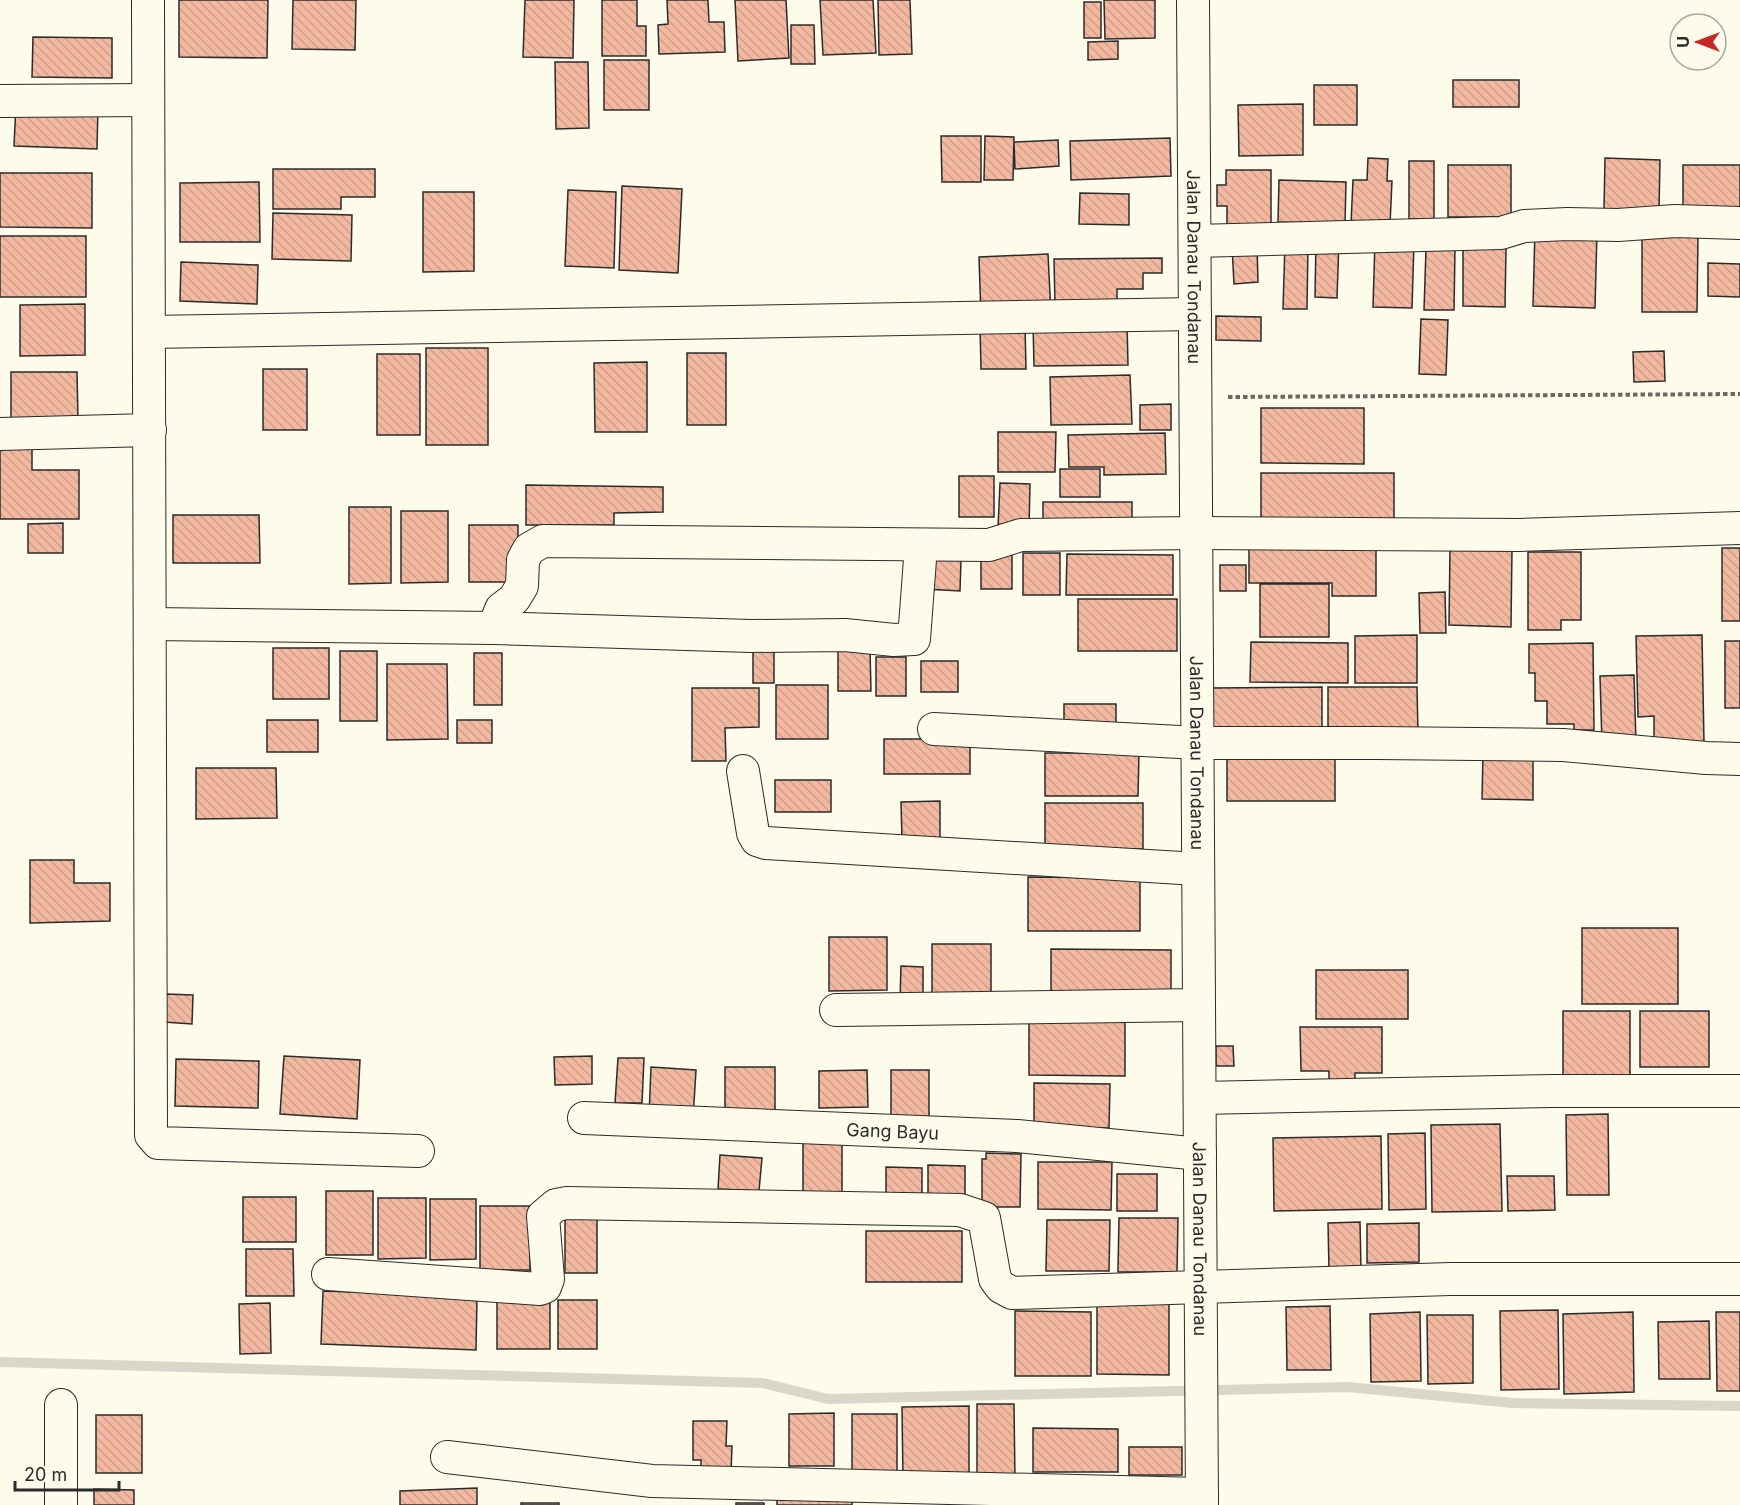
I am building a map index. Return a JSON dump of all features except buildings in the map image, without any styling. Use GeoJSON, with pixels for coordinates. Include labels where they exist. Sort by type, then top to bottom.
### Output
{"type":"FeatureCollection","features":[{"type":"Feature","properties":{"kind":"street"},"geometry":{"type":"LineString","coordinates":[[148,0],[151,1135],[158,1143],[418,1151]]}},
{"type":"Feature","properties":{"kind":"street","name":"Jalan Danau Tondanau"},"geometry":{"type":"LineString","coordinates":[[1193,0],[1202,1499]]}},
{"type":"Feature","properties":{"kind":"street"},"geometry":{"type":"LineString","coordinates":[[0,101],[148,100]]}},
{"type":"Feature","properties":{"kind":"street"},"geometry":{"type":"LineString","coordinates":[[1195,241],[1501,233],[1524,226],[1567,224],[1618,225],[1675,221],[1740,223]]}},
{"type":"Feature","properties":{"kind":"street"},"geometry":{"type":"LineString","coordinates":[[149,332],[1195,314]]}},
{"type":"Feature","properties":{"kind":"street"},"geometry":{"type":"LineString","coordinates":[[0,434],[150,430]]}},
{"type":"Feature","properties":{"kind":"street"},"geometry":{"type":"LineString","coordinates":[[494,628],[501,609],[514,599],[522,586],[523,560],[529,549],[543,541],[921,546],[989,545],[1021,535],[1196,533],[1519,535],[1740,528]]}},
{"type":"Feature","properties":{"kind":"street"},"geometry":{"type":"LineString","coordinates":[[150,624],[494,628],[751,636],[845,635],[894,640],[914,639],[921,546]]}},
{"type":"Feature","properties":{"kind":"street"},"geometry":{"type":"LineString","coordinates":[[934,729],[1198,743],[1563,746],[1740,759]]}},
{"type":"Feature","properties":{"kind":"street"},"geometry":{"type":"LineString","coordinates":[[743,771],[753,833],[757,840],[766,843],[1198,869]]}},
{"type":"Feature","properties":{"kind":"street"},"geometry":{"type":"LineString","coordinates":[[836,1010],[1199,1005]]}},
{"type":"Feature","properties":{"kind":"street"},"geometry":{"type":"LineString","coordinates":[[1200,1098],[1552,1091],[1740,1091]]}},
{"type":"Feature","properties":{"kind":"street","name":"Gang Bayu"},"geometry":{"type":"LineString","coordinates":[[584,1118],[1017,1136],[1200,1154]]}},
{"type":"Feature","properties":{"kind":"street"},"geometry":{"type":"LineString","coordinates":[[328,1274],[540,1289],[545,1287],[548,1279],[543,1216],[556,1205],[567,1203],[960,1210],[984,1218],[995,1279],[1001,1287],[1011,1293],[1450,1279],[1740,1280]]}},
{"type":"Feature","properties":{"kind":"street"},"geometry":{"type":"LineString","coordinates":[[61,1505],[62,1405]]}},
{"type":"Feature","properties":{"kind":"street"},"geometry":{"type":"LineString","coordinates":[[447,1457],[652,1481],[1202,1499]]}},
{"type":"Feature","properties":{"kind":"path"},"geometry":{"type":"LineString","coordinates":[[1196,397],[1740,394]]}},
{"type":"Feature","properties":{"kind":"waterway"},"geometry":{"type":"LineString","coordinates":[[0,1362],[763,1383],[828,1399],[1348,1387],[1513,1403],[1740,1406]]}}]}
